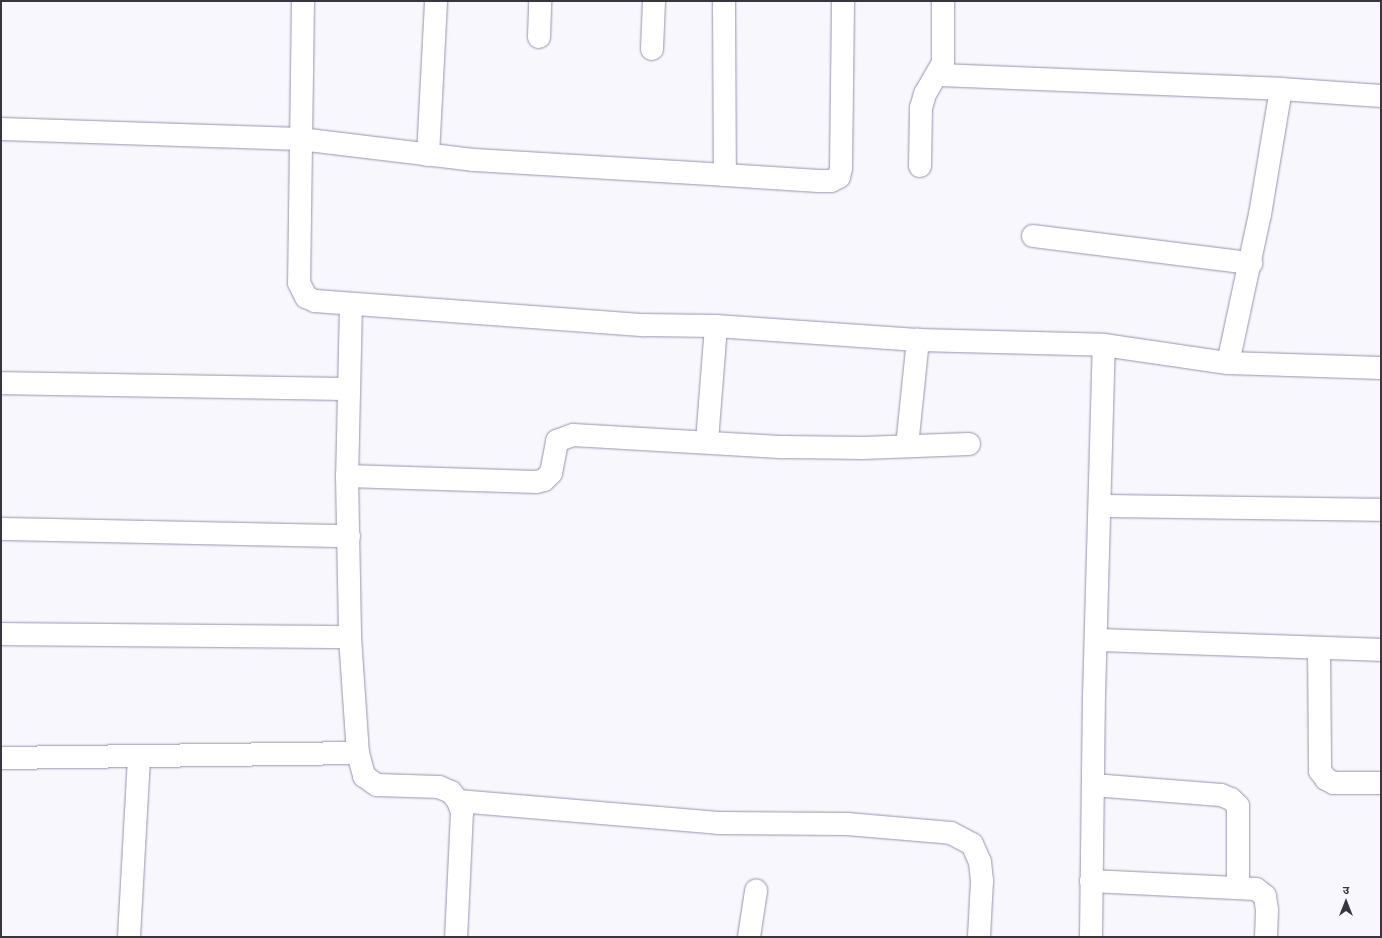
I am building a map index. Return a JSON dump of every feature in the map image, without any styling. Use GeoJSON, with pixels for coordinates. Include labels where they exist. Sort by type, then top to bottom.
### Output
{"type":"FeatureCollection","features":[{"type":"Feature","properties":{"kind":"street"},"geometry":{"type":"LineString","coordinates":[[303,1],[299,283],[301,291],[315,301],[351,305],[644,325],[716,326],[918,340],[1104,345],[1228,363],[1381,368]]}},
{"type":"Feature","properties":{"kind":"street"},"geometry":{"type":"LineString","coordinates":[[428,155],[436,1]]}},
{"type":"Feature","properties":{"kind":"street"},"geometry":{"type":"LineString","coordinates":[[539,36],[540,1]]}},
{"type":"Feature","properties":{"kind":"street"},"geometry":{"type":"LineString","coordinates":[[652,49],[654,1]]}},
{"type":"Feature","properties":{"kind":"street"},"geometry":{"type":"LineString","coordinates":[[724,1],[725,175]]}},
{"type":"Feature","properties":{"kind":"street"},"geometry":{"type":"LineString","coordinates":[[1,129],[300,139],[473,160],[831,182],[839,178],[841,168],[843,1]]}},
{"type":"Feature","properties":{"kind":"street"},"geometry":{"type":"LineString","coordinates":[[920,166],[921,108],[925,94],[938,75],[943,63],[943,1]]}},
{"type":"Feature","properties":{"kind":"street"},"geometry":{"type":"LineString","coordinates":[[938,75],[1281,89],[1381,96]]}},
{"type":"Feature","properties":{"kind":"street"},"geometry":{"type":"LineString","coordinates":[[1228,363],[1251,263],[1281,89]]}},
{"type":"Feature","properties":{"kind":"street"},"geometry":{"type":"LineString","coordinates":[[1033,236],[1251,263]]}},
{"type":"Feature","properties":{"kind":"street"},"geometry":{"type":"LineString","coordinates":[[351,305],[347,389],[347,476],[350,637],[358,753],[364,776],[377,785],[439,787],[451,792],[458,801],[462,812],[456,937]]}},
{"type":"Feature","properties":{"kind":"street"},"geometry":{"type":"LineString","coordinates":[[707,441],[716,326]]}},
{"type":"Feature","properties":{"kind":"street"},"geometry":{"type":"LineString","coordinates":[[907,446],[918,340]]}},
{"type":"Feature","properties":{"kind":"street"},"geometry":{"type":"LineString","coordinates":[[1091,937],[1096,640],[1104,345]]}},
{"type":"Feature","properties":{"kind":"street"},"geometry":{"type":"LineString","coordinates":[[1,383],[347,389]]}},
{"type":"Feature","properties":{"kind":"street"},"geometry":{"type":"LineString","coordinates":[[347,476],[536,482],[544,480],[551,473],[557,441],[563,436],[707,441],[799,447],[863,448],[969,444]]}},
{"type":"Feature","properties":{"kind":"street"},"geometry":{"type":"LineString","coordinates":[[1100,506],[1381,510]]}},
{"type":"Feature","properties":{"kind":"street"},"geometry":{"type":"LineString","coordinates":[[1,529],[349,536]]}},
{"type":"Feature","properties":{"kind":"street"},"geometry":{"type":"LineString","coordinates":[[1,634],[350,637]]}},
{"type":"Feature","properties":{"kind":"street"},"geometry":{"type":"LineString","coordinates":[[1096,640],[1381,650]]}},
{"type":"Feature","properties":{"kind":"street"},"geometry":{"type":"LineString","coordinates":[[1319,648],[1320,771],[1326,779],[1334,783],[1381,783]]}},
{"type":"Feature","properties":{"kind":"street"},"geometry":{"type":"LineString","coordinates":[[1,758],[358,753]]}},
{"type":"Feature","properties":{"kind":"street"},"geometry":{"type":"LineString","coordinates":[[129,937],[139,756]]}},
{"type":"Feature","properties":{"kind":"street"},"geometry":{"type":"LineString","coordinates":[[1093,785],[1221,795],[1232,799],[1238,806],[1238,886]]}},
{"type":"Feature","properties":{"kind":"street"},"geometry":{"type":"LineString","coordinates":[[458,801],[718,823],[847,824],[951,833],[972,844],[980,862],[982,881],[979,937]]}},
{"type":"Feature","properties":{"kind":"street"},"geometry":{"type":"LineString","coordinates":[[1091,881],[1238,886],[1256,889],[1265,896],[1267,910],[1266,937]]}},
{"type":"Feature","properties":{"kind":"street"},"geometry":{"type":"LineString","coordinates":[[749,937],[756,892]]}}]}
